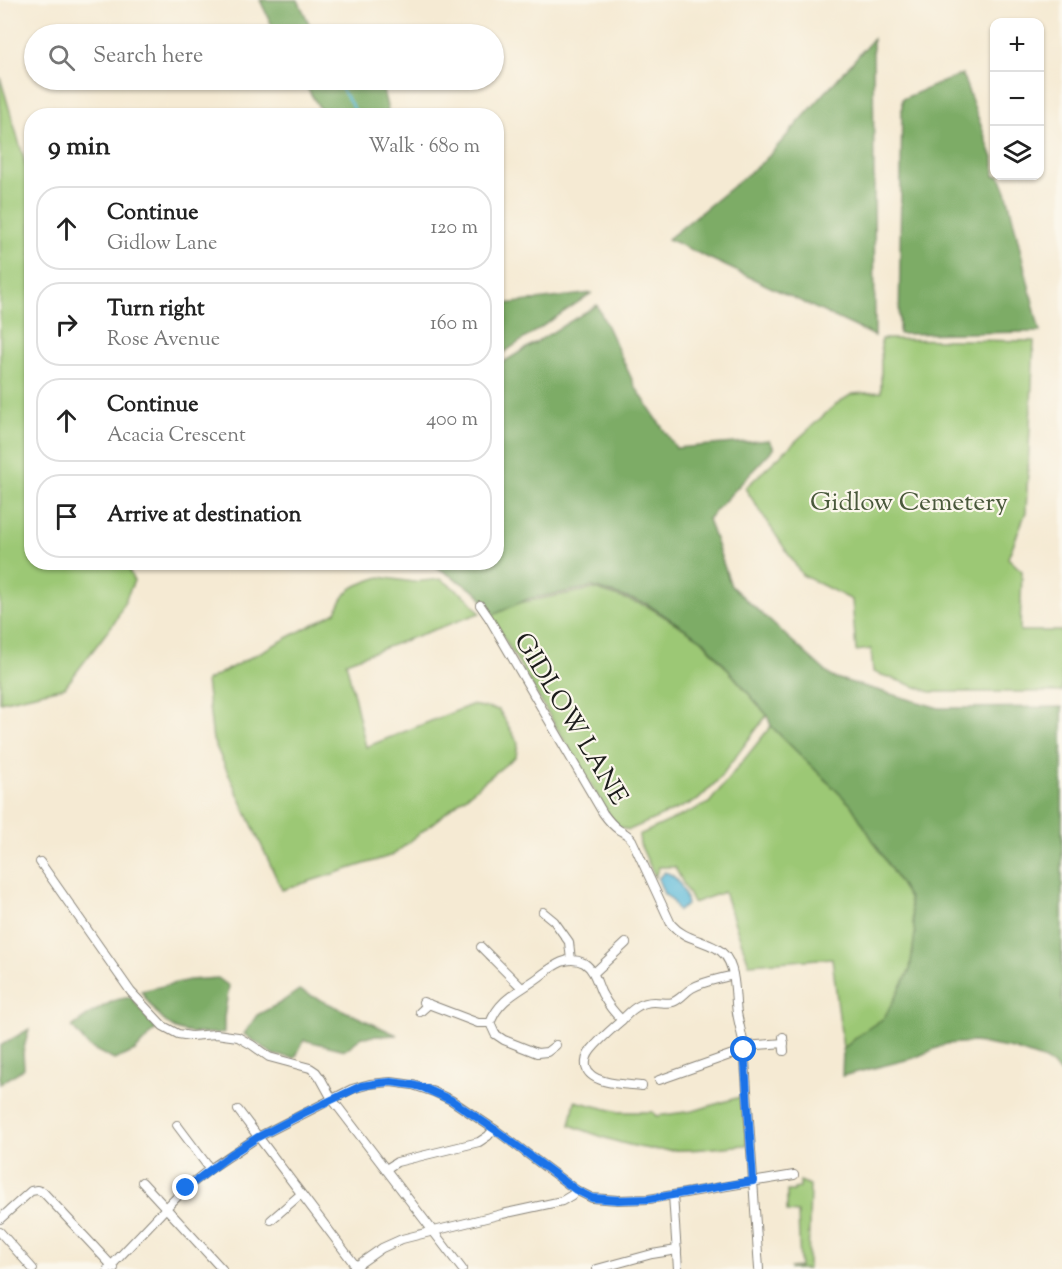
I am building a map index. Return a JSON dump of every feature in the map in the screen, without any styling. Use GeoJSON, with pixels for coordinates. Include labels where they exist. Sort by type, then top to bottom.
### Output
{"type":"FeatureCollection","features":[{"type":"Feature","properties":{"kind":"street","name":"GIDLOW LANE"},"geometry":{"type":"LineString","coordinates":[[480,605],[603,813],[617,829],[629,835],[632,840],[671,924],[684,936],[718,949],[728,958],[733,975],[744,1048],[759,1269]]}},
{"type":"Feature","properties":{"kind":"street"},"geometry":{"type":"LineString","coordinates":[[40,862],[131,992],[163,1026],[178,1034],[191,1036],[216,1034],[238,1037],[269,1057],[310,1068],[316,1072],[332,1099],[462,1269]]}},
{"type":"Feature","properties":{"kind":"street"},"geometry":{"type":"LineString","coordinates":[[543,912],[554,921],[569,942],[572,960]]}},
{"type":"Feature","properties":{"kind":"street"},"geometry":{"type":"LineString","coordinates":[[594,973],[626,943]]}},
{"type":"Feature","properties":{"kind":"street"},"geometry":{"type":"LineString","coordinates":[[481,947],[522,988]]}},
{"type":"Feature","properties":{"kind":"street"},"geometry":{"type":"LineString","coordinates":[[556,1046],[547,1052],[537,1053],[504,1040],[495,1034],[490,1023],[497,1008],[506,999],[559,962],[572,960],[584,964],[594,973],[603,995],[622,1020]]}},
{"type":"Feature","properties":{"kind":"street"},"geometry":{"type":"LineString","coordinates":[[642,1086],[600,1080],[590,1075],[585,1059],[590,1050],[632,1010],[642,1004],[672,1002],[696,986],[733,975]]}},
{"type":"Feature","properties":{"kind":"street"},"geometry":{"type":"LineString","coordinates":[[420,1012],[426,1003],[478,1023],[490,1023]]}},
{"type":"Feature","properties":{"kind":"street"},"geometry":{"type":"LineString","coordinates":[[658,1080],[744,1048],[784,1044]]}},
{"type":"Feature","properties":{"kind":"street"},"geometry":{"type":"LineString","coordinates":[[0,1219],[31,1191],[43,1192],[111,1268],[186,1188],[258,1137],[352,1089],[391,1082],[413,1085],[451,1100],[576,1190],[592,1198],[633,1200],[673,1196],[794,1175]]}},
{"type":"Feature","properties":{"kind":"street"},"geometry":{"type":"LineString","coordinates":[[238,1110],[355,1268],[382,1248],[402,1239],[562,1201],[576,1190]]}},
{"type":"Feature","properties":{"kind":"street"},"geometry":{"type":"LineString","coordinates":[[177,1125],[210,1170]]}},
{"type":"Feature","properties":{"kind":"street"},"geometry":{"type":"LineString","coordinates":[[386,1169],[397,1162],[479,1142],[494,1130]]}},
{"type":"Feature","properties":{"kind":"street"},"geometry":{"type":"LineString","coordinates":[[142,1182],[222,1269]]}},
{"type":"Feature","properties":{"kind":"street"},"geometry":{"type":"LineString","coordinates":[[271,1221],[301,1194]]}},
{"type":"Feature","properties":{"kind":"street"},"geometry":{"type":"LineString","coordinates":[[673,1196],[678,1269]]}},
{"type":"Feature","properties":{"kind":"street"},"geometry":{"type":"LineString","coordinates":[[0,1233],[33,1269]]}},
{"type":"Feature","properties":{"kind":"street"},"geometry":{"type":"LineString","coordinates":[[597,1269],[652,1254],[677,1250]]}},
{"type":"Feature","properties":{"kind":"green space"},"geometry":{"type":"Polygon","coordinates":[[[260,0],[298,0],[309,24],[271,24],[260,0]]]}},
{"type":"Feature","properties":{"kind":"green space"},"geometry":{"type":"Polygon","coordinates":[[[873,39],[875,336],[668,239],[765,160],[873,39]]]}},
{"type":"Feature","properties":{"kind":"green space"},"geometry":{"type":"Polygon","coordinates":[[[962,74],[990,150],[990,180],[1002,180],[1007,194],[1040,332],[899,334],[902,99],[962,74]]]}},
{"type":"Feature","properties":{"kind":"green space"},"geometry":{"type":"Polygon","coordinates":[[[0,77],[24,159],[24,570],[129,570],[134,581],[116,620],[65,687],[0,702],[0,77]]]}},
{"type":"Feature","properties":{"kind":"green space"},"geometry":{"type":"Polygon","coordinates":[[[308,90],[383,90],[387,108],[320,108],[308,90]]]}},
{"type":"Feature","properties":{"kind":"green space"},"geometry":{"type":"Polygon","coordinates":[[[592,293],[504,352],[504,301],[505,304],[592,293]]]}},
{"type":"Feature","properties":{"kind":"green space"},"geometry":{"type":"Polygon","coordinates":[[[597,305],[636,388],[676,448],[769,440],[774,448],[708,519],[731,586],[832,677],[939,708],[1062,707],[1062,1074],[1045,1060],[1013,1049],[974,1042],[946,1044],[914,1058],[842,1076],[843,1049],[884,1018],[910,970],[915,934],[909,898],[851,805],[771,726],[767,715],[704,641],[647,604],[593,587],[528,599],[491,616],[479,594],[441,570],[504,570],[504,362],[597,305]]]}},
{"type":"Feature","properties":{"kind":"green space","name":"Gidlow Cemetery"},"geometry":{"type":"Polygon","coordinates":[[[881,339],[1034,341],[1026,512],[1008,558],[1022,571],[1020,631],[1062,631],[1062,692],[931,692],[873,672],[871,649],[856,651],[852,600],[802,575],[745,488],[836,404],[852,394],[881,392],[881,339]]]}},
{"type":"Feature","properties":{"kind":"green space"},"geometry":{"type":"Polygon","coordinates":[[[380,577],[413,582],[441,579],[468,598],[480,613],[346,662],[366,747],[471,705],[499,710],[518,743],[516,756],[393,855],[282,890],[213,740],[206,681],[336,612],[344,597],[353,588],[380,577]]]}},
{"type":"Feature","properties":{"kind":"green space"},"geometry":{"type":"Polygon","coordinates":[[[594,589],[647,606],[701,639],[767,715],[719,779],[698,800],[629,830],[619,827],[609,815],[491,616],[518,603],[594,589]]]}},
{"type":"Feature","properties":{"kind":"green space"},"geometry":{"type":"Polygon","coordinates":[[[771,726],[851,805],[909,898],[915,934],[910,970],[884,1018],[843,1049],[832,958],[749,964],[724,892],[693,903],[675,867],[659,867],[655,877],[640,844],[639,835],[709,803],[771,726]]]}},
{"type":"Feature","properties":{"kind":"green space"},"geometry":{"type":"Polygon","coordinates":[[[218,978],[229,986],[224,1033],[193,1033],[176,1029],[161,1018],[141,991],[189,980],[218,978]]]}},
{"type":"Feature","properties":{"kind":"green space"},"geometry":{"type":"Polygon","coordinates":[[[299,990],[397,1035],[362,1037],[345,1050],[304,1040],[295,1058],[274,1055],[244,1034],[257,1015],[299,990]]]}},
{"type":"Feature","properties":{"kind":"green space"},"geometry":{"type":"Polygon","coordinates":[[[131,997],[156,1029],[135,1051],[114,1060],[89,1047],[72,1027],[115,1000],[131,997]]]}},
{"type":"Feature","properties":{"kind":"green space"},"geometry":{"type":"Polygon","coordinates":[[[29,1029],[23,1052],[24,1068],[0,1084],[0,1046],[29,1029]]]}},
{"type":"Feature","properties":{"kind":"green space"},"geometry":{"type":"Polygon","coordinates":[[[743,1096],[747,1145],[686,1150],[650,1149],[599,1136],[570,1125],[575,1101],[619,1112],[653,1112],[656,1116],[693,1111],[743,1096]]]}},
{"type":"Feature","properties":{"kind":"green space"},"geometry":{"type":"Polygon","coordinates":[[[800,1181],[810,1185],[808,1269],[790,1269],[800,1267],[798,1213],[787,1212],[787,1191],[800,1188],[800,1181]]]}},
{"type":"Feature","properties":{"kind":"water"},"geometry":{"type":"Polygon","coordinates":[[[664,872],[677,880],[685,895],[687,905],[678,911],[671,899],[664,894],[658,879],[664,872]]]}},
{"type":"Feature","properties":{"kind":"waterway"},"geometry":{"type":"LineString","coordinates":[[342,90],[354,108]]}},
{"type":"Feature","properties":{"kind":"route"},"geometry":{"type":"LineString","coordinates":[[186,1188],[258,1137],[304,1113],[352,1089],[391,1082],[424,1088],[451,1100],[576,1190],[592,1198],[602,1200],[649,1199],[753,1181],[744,1050]]}}]}
